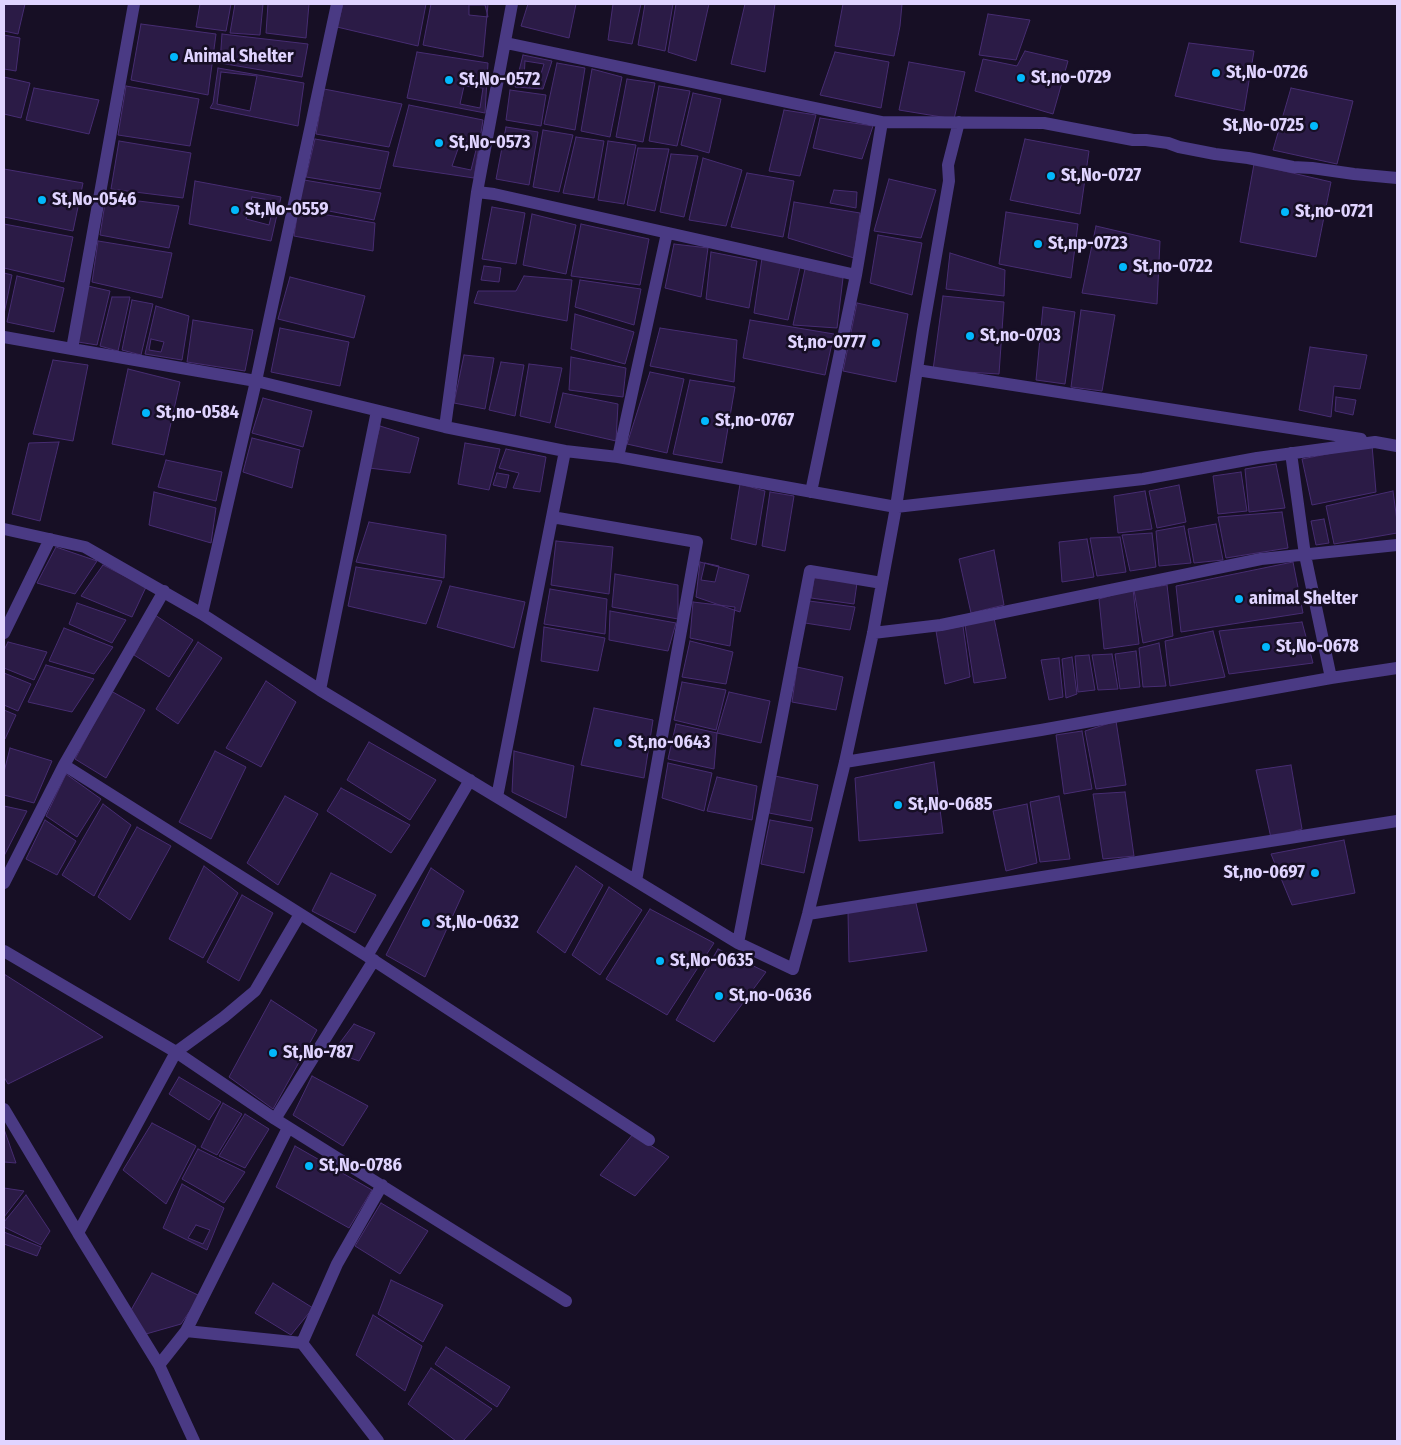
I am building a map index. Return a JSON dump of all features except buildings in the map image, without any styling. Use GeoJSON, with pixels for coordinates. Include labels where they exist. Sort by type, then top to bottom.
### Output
{"type":"FeatureCollection","features":[{"type":"Feature","properties":{"kind":"street"},"geometry":{"type":"LineString","coordinates":[[72,349],[134,4]]}},
{"type":"Feature","properties":{"kind":"street"},"geometry":{"type":"LineString","coordinates":[[202,614],[256,380],[337,4]]}},
{"type":"Feature","properties":{"kind":"street"},"geometry":{"type":"LineString","coordinates":[[445,426],[477,192],[512,4]]}},
{"type":"Feature","properties":{"kind":"street"},"geometry":{"type":"LineString","coordinates":[[506,43],[882,122],[1044,123],[1133,140],[1168,143],[1180,148],[1294,167],[1397,178]]}},
{"type":"Feature","properties":{"kind":"street"},"geometry":{"type":"LineString","coordinates":[[811,492],[856,275],[882,122]]}},
{"type":"Feature","properties":{"kind":"street"},"geometry":{"type":"LineString","coordinates":[[4,529],[85,547],[164,591],[320,690],[738,943],[793,969],[845,762],[873,633],[896,507],[949,181],[948,165],[959,122]]}},
{"type":"Feature","properties":{"kind":"street"},"geometry":{"type":"LineString","coordinates":[[477,192],[494,194],[856,275]]}},
{"type":"Feature","properties":{"kind":"street"},"geometry":{"type":"LineString","coordinates":[[618,458],[667,233]]}},
{"type":"Feature","properties":{"kind":"street"},"geometry":{"type":"LineString","coordinates":[[4,336],[256,380],[377,411],[565,452],[618,458],[896,507],[1143,478],[1292,453],[1375,442]]}},
{"type":"Feature","properties":{"kind":"street"},"geometry":{"type":"LineString","coordinates":[[917,370],[1397,446]]}},
{"type":"Feature","properties":{"kind":"street"},"geometry":{"type":"LineString","coordinates":[[320,690],[377,411]]}},
{"type":"Feature","properties":{"kind":"street"},"geometry":{"type":"LineString","coordinates":[[497,797],[565,452]]}},
{"type":"Feature","properties":{"kind":"street"},"geometry":{"type":"LineString","coordinates":[[1292,453],[1305,555],[1331,678]]}},
{"type":"Feature","properties":{"kind":"street"},"geometry":{"type":"LineString","coordinates":[[552,518],[697,542],[636,881]]}},
{"type":"Feature","properties":{"kind":"street"},"geometry":{"type":"LineString","coordinates":[[4,633],[50,539]]}},
{"type":"Feature","properties":{"kind":"street"},"geometry":{"type":"LineString","coordinates":[[873,633],[941,625],[1261,560],[1397,545]]}},
{"type":"Feature","properties":{"kind":"street"},"geometry":{"type":"LineString","coordinates":[[738,943],[810,571],[882,583]]}},
{"type":"Feature","properties":{"kind":"street"},"geometry":{"type":"LineString","coordinates":[[4,883],[64,765],[164,591]]}},
{"type":"Feature","properties":{"kind":"street"},"geometry":{"type":"LineString","coordinates":[[845,762],[1397,668]]}},
{"type":"Feature","properties":{"kind":"street"},"geometry":{"type":"LineString","coordinates":[[64,765],[371,958],[650,1140]]}},
{"type":"Feature","properties":{"kind":"street"},"geometry":{"type":"LineString","coordinates":[[275,1119],[371,958],[470,780]]}},
{"type":"Feature","properties":{"kind":"street"},"geometry":{"type":"LineString","coordinates":[[808,914],[1397,821]]}},
{"type":"Feature","properties":{"kind":"street"},"geometry":{"type":"LineString","coordinates":[[78,1232],[176,1052],[224,1017],[254,991],[300,914]]}},
{"type":"Feature","properties":{"kind":"street"},"geometry":{"type":"LineString","coordinates":[[4,951],[176,1052],[288,1128],[566,1301]]}},
{"type":"Feature","properties":{"kind":"street"},"geometry":{"type":"LineString","coordinates":[[4,1110],[158,1365],[194,1441]]}},
{"type":"Feature","properties":{"kind":"street"},"geometry":{"type":"LineString","coordinates":[[158,1365],[186,1331],[288,1128]]}},
{"type":"Feature","properties":{"kind":"street"},"geometry":{"type":"LineString","coordinates":[[302,1343],[337,1264],[382,1186]]}},
{"type":"Feature","properties":{"kind":"street"},"geometry":{"type":"LineString","coordinates":[[186,1331],[302,1343],[378,1441]]}},
{"type":"Feature","properties":{"kind":"place","name":"Animal Shelter"},"geometry":{"type":"Point","coordinates":[174,57]}},
{"type":"Feature","properties":{"kind":"place","name":"St,No-0726"},"geometry":{"type":"Point","coordinates":[1216,73]}},
{"type":"Feature","properties":{"kind":"place","name":"St,no-0729"},"geometry":{"type":"Point","coordinates":[1021,78]}},
{"type":"Feature","properties":{"kind":"place","name":"St,No-0572"},"geometry":{"type":"Point","coordinates":[449,80]}},
{"type":"Feature","properties":{"kind":"place","name":"St,No-0725"},"geometry":{"type":"Point","coordinates":[1314,126]}},
{"type":"Feature","properties":{"kind":"place","name":"St,No-0573"},"geometry":{"type":"Point","coordinates":[439,143]}},
{"type":"Feature","properties":{"kind":"place","name":"St,No-0727"},"geometry":{"type":"Point","coordinates":[1051,176]}},
{"type":"Feature","properties":{"kind":"place","name":"St,No-0546"},"geometry":{"type":"Point","coordinates":[42,200]}},
{"type":"Feature","properties":{"kind":"place","name":"St,No-0559"},"geometry":{"type":"Point","coordinates":[235,210]}},
{"type":"Feature","properties":{"kind":"place","name":"St,no-0721"},"geometry":{"type":"Point","coordinates":[1285,212]}},
{"type":"Feature","properties":{"kind":"place","name":"St,np-0723"},"geometry":{"type":"Point","coordinates":[1038,244]}},
{"type":"Feature","properties":{"kind":"place","name":"St,no-0722"},"geometry":{"type":"Point","coordinates":[1123,267]}},
{"type":"Feature","properties":{"kind":"place","name":"St,no-0703"},"geometry":{"type":"Point","coordinates":[970,336]}},
{"type":"Feature","properties":{"kind":"place","name":"St,no-0777"},"geometry":{"type":"Point","coordinates":[876,343]}},
{"type":"Feature","properties":{"kind":"place","name":"St,no-0584"},"geometry":{"type":"Point","coordinates":[146,413]}},
{"type":"Feature","properties":{"kind":"place","name":"St,no-0767"},"geometry":{"type":"Point","coordinates":[705,421]}},
{"type":"Feature","properties":{"kind":"place","name":"animal Shelter"},"geometry":{"type":"Point","coordinates":[1239,599]}},
{"type":"Feature","properties":{"kind":"place","name":"St,No-0678"},"geometry":{"type":"Point","coordinates":[1266,647]}},
{"type":"Feature","properties":{"kind":"place","name":"St,no-0643"},"geometry":{"type":"Point","coordinates":[618,743]}},
{"type":"Feature","properties":{"kind":"place","name":"St,No-0685"},"geometry":{"type":"Point","coordinates":[898,805]}},
{"type":"Feature","properties":{"kind":"place","name":"St,no-0697"},"geometry":{"type":"Point","coordinates":[1315,873]}},
{"type":"Feature","properties":{"kind":"place","name":"St,No-0632"},"geometry":{"type":"Point","coordinates":[426,923]}},
{"type":"Feature","properties":{"kind":"place","name":"St,No-0635"},"geometry":{"type":"Point","coordinates":[660,961]}},
{"type":"Feature","properties":{"kind":"place","name":"St,no-0636"},"geometry":{"type":"Point","coordinates":[719,996]}},
{"type":"Feature","properties":{"kind":"place","name":"St,No-787"},"geometry":{"type":"Point","coordinates":[273,1053]}},
{"type":"Feature","properties":{"kind":"place","name":"St,No-0786"},"geometry":{"type":"Point","coordinates":[309,1166]}}]}
